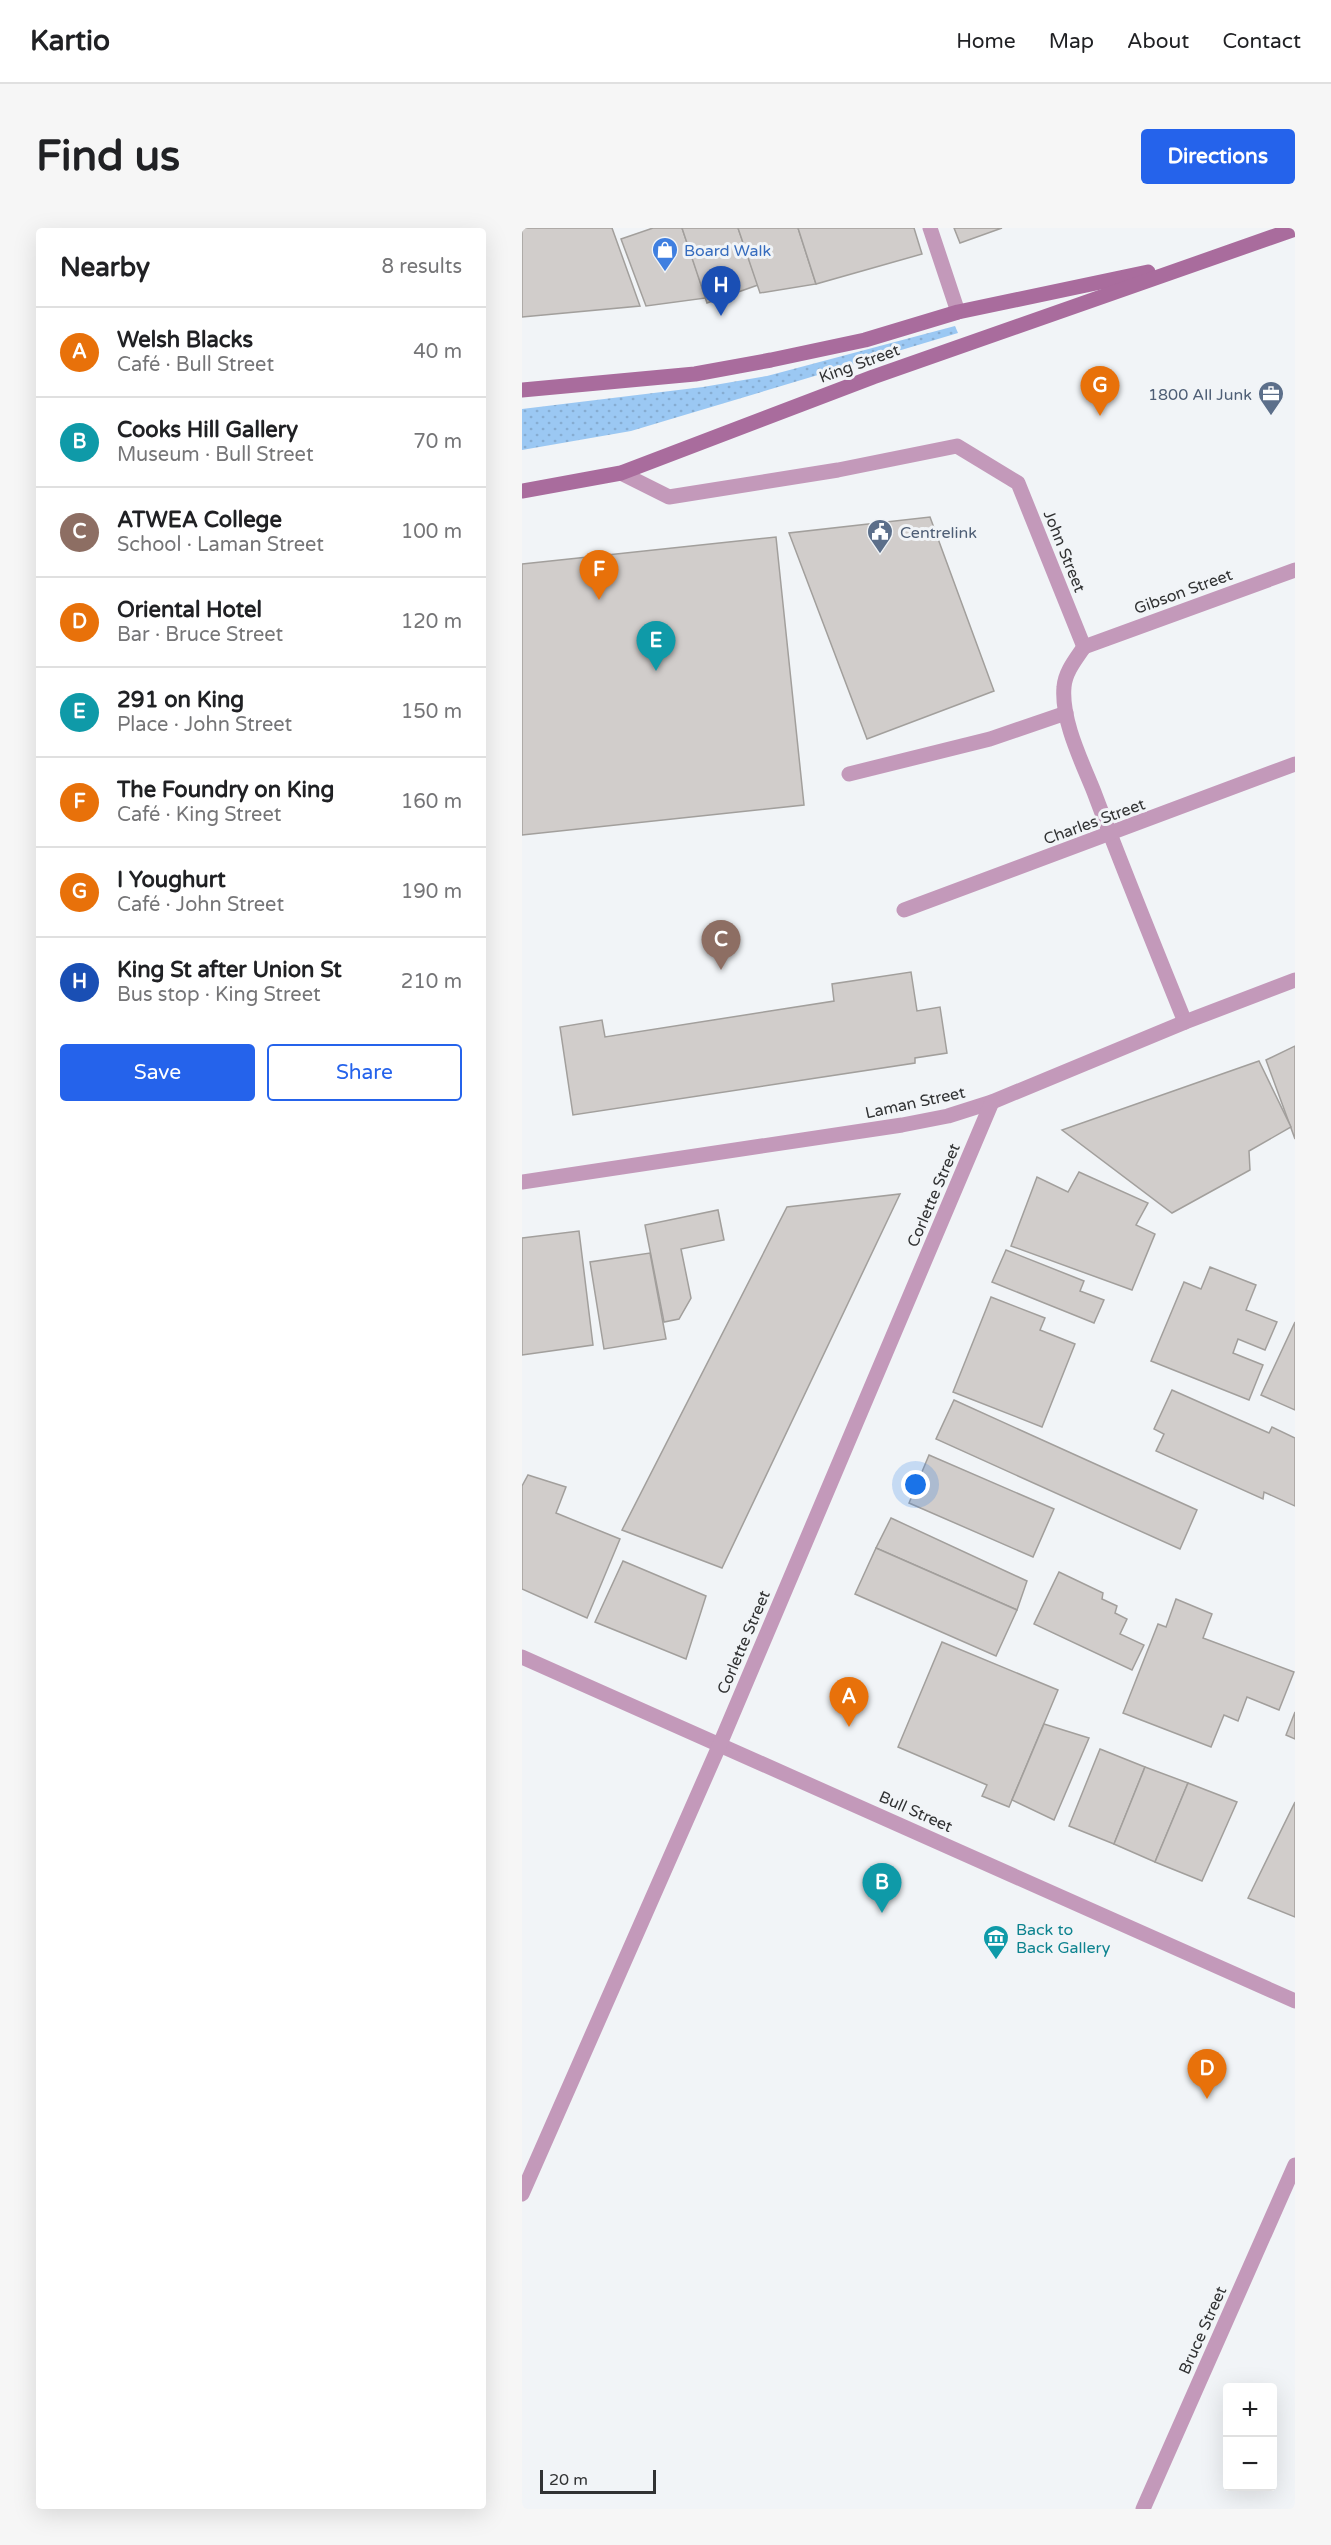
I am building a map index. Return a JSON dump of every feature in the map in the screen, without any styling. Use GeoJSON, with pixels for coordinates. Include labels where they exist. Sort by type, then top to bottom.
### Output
{"type":"FeatureCollection","features":[{"type":"Feature","properties":{"kind":"main road","name":"King Street"},"geometry":{"type":"LineString","coordinates":[[522,491],[621,473],[873,377],[1295,229]]}},
{"type":"Feature","properties":{"kind":"main road","name":"King Street"},"geometry":{"type":"LineString","coordinates":[[522,390],[695,374],[865,340],[958,312],[1207,260]]}},
{"type":"Feature","properties":{"kind":"street"},"geometry":{"type":"LineString","coordinates":[[930,228],[958,312]]}},
{"type":"Feature","properties":{"kind":"street","name":"John Street"},"geometry":{"type":"LineString","coordinates":[[621,473],[669,497],[838,470],[957,446],[1018,483],[1084,647]]}},
{"type":"Feature","properties":{"kind":"street","name":"Gibson Street"},"geometry":{"type":"LineString","coordinates":[[1084,647],[1295,570]]}},
{"type":"Feature","properties":{"kind":"street"},"geometry":{"type":"LineString","coordinates":[[1084,647],[1071,666],[1064,687],[1066,713],[1074,742],[1185,1022]]}},
{"type":"Feature","properties":{"kind":"street"},"geometry":{"type":"LineString","coordinates":[[849,774],[990,739],[1066,713]]}},
{"type":"Feature","properties":{"kind":"street","name":"Charles Street"},"geometry":{"type":"LineString","coordinates":[[904,910],[1295,764]]}},
{"type":"Feature","properties":{"kind":"street","name":"Laman Street"},"geometry":{"type":"LineString","coordinates":[[522,1182],[902,1125],[948,1116],[992,1102],[1185,1022],[1295,980]]}},
{"type":"Feature","properties":{"kind":"street","name":"Corlette Street"},"geometry":{"type":"LineString","coordinates":[[522,2194],[720,1743],[992,1102]]}},
{"type":"Feature","properties":{"kind":"street","name":"Bull Street"},"geometry":{"type":"LineString","coordinates":[[522,1657],[720,1743],[1295,2001]]}},
{"type":"Feature","properties":{"kind":"street","name":"Bruce Street"},"geometry":{"type":"LineString","coordinates":[[1143,2509],[1295,2165]]}},
{"type":"Feature","properties":{"kind":"shaded area"},"geometry":{"type":"Polygon","coordinates":[[[955,326],[958,333],[631,431],[522,450],[522,409],[703,387],[767,376],[955,326]]]}},
{"type":"Feature","properties":{"kind":"building"},"geometry":{"type":"Polygon","coordinates":[[[522,228],[612,228],[640,306],[522,317],[522,228]]]}},
{"type":"Feature","properties":{"kind":"building"},"geometry":{"type":"Polygon","coordinates":[[[653,228],[682,228],[706,298],[646,306],[621,239],[653,228]]]}},
{"type":"Feature","properties":{"kind":"building"},"geometry":{"type":"Polygon","coordinates":[[[682,228],[738,228],[758,285],[707,303],[682,228]]]}},
{"type":"Feature","properties":{"kind":"building"},"geometry":{"type":"Polygon","coordinates":[[[738,228],[798,228],[816,284],[760,293],[738,228]]]}},
{"type":"Feature","properties":{"kind":"building"},"geometry":{"type":"Polygon","coordinates":[[[798,228],[914,228],[922,254],[816,284],[798,228]]]}},
{"type":"Feature","properties":{"kind":"building"},"geometry":{"type":"Polygon","coordinates":[[[954,228],[1002,228],[960,243],[954,228]]]}},
{"type":"Feature","properties":{"kind":"building"},"geometry":{"type":"Polygon","coordinates":[[[930,517],[994,691],[867,739],[789,533],[930,517]]]}},
{"type":"Feature","properties":{"kind":"building"},"geometry":{"type":"Polygon","coordinates":[[[776,537],[804,805],[522,835],[522,564],[776,537]]]}},
{"type":"Feature","properties":{"kind":"building"},"geometry":{"type":"Polygon","coordinates":[[[911,972],[917,1011],[940,1007],[947,1053],[915,1058],[915,1063],[573,1115],[560,1027],[602,1020],[605,1037],[834,1001],[832,984],[911,972]]]}},
{"type":"Feature","properties":{"kind":"building"},"geometry":{"type":"Polygon","coordinates":[[[1295,1046],[1295,1139],[1266,1060],[1295,1046]]]}},
{"type":"Feature","properties":{"kind":"building"},"geometry":{"type":"Polygon","coordinates":[[[1259,1061],[1291,1127],[1249,1151],[1250,1170],[1172,1213],[1062,1130],[1259,1061]]]}},
{"type":"Feature","properties":{"kind":"building"},"geometry":{"type":"Polygon","coordinates":[[[1079,1172],[1148,1203],[1136,1225],[1155,1234],[1132,1290],[1011,1246],[1037,1177],[1068,1192],[1079,1172]]]}},
{"type":"Feature","properties":{"kind":"building"},"geometry":{"type":"Polygon","coordinates":[[[900,1194],[722,1568],[622,1530],[787,1207],[900,1194]]]}},
{"type":"Feature","properties":{"kind":"building"},"geometry":{"type":"Polygon","coordinates":[[[718,1210],[724,1240],[681,1249],[691,1298],[679,1319],[664,1322],[645,1225],[718,1210]]]}},
{"type":"Feature","properties":{"kind":"building"},"geometry":{"type":"Polygon","coordinates":[[[579,1231],[593,1345],[522,1355],[522,1238],[579,1231]]]}},
{"type":"Feature","properties":{"kind":"building"},"geometry":{"type":"Polygon","coordinates":[[[1006,1250],[1084,1281],[1080,1291],[1104,1300],[1094,1323],[992,1282],[1006,1250]]]}},
{"type":"Feature","properties":{"kind":"building"},"geometry":{"type":"Polygon","coordinates":[[[650,1253],[666,1339],[604,1349],[590,1262],[650,1253]]]}},
{"type":"Feature","properties":{"kind":"building"},"geometry":{"type":"Polygon","coordinates":[[[1210,1267],[1256,1285],[1246,1310],[1277,1322],[1265,1350],[1238,1339],[1233,1353],[1263,1365],[1249,1400],[1151,1361],[1184,1282],[1201,1289],[1210,1267]]]}},
{"type":"Feature","properties":{"kind":"building"},"geometry":{"type":"Polygon","coordinates":[[[991,1297],[1045,1318],[1040,1330],[1075,1344],[1042,1427],[953,1392],[991,1297]]]}},
{"type":"Feature","properties":{"kind":"building"},"geometry":{"type":"Polygon","coordinates":[[[1295,1322],[1295,1410],[1261,1395],[1295,1322]]]}},
{"type":"Feature","properties":{"kind":"building"},"geometry":{"type":"Polygon","coordinates":[[[1172,1390],[1269,1433],[1272,1427],[1295,1438],[1295,1506],[1264,1492],[1263,1499],[1156,1451],[1164,1434],[1154,1429],[1172,1390]]]}},
{"type":"Feature","properties":{"kind":"building"},"geometry":{"type":"Polygon","coordinates":[[[954,1400],[1197,1510],[1180,1549],[936,1439],[954,1400]]]}},
{"type":"Feature","properties":{"kind":"building"},"geometry":{"type":"Polygon","coordinates":[[[929,1455],[1054,1509],[1033,1557],[909,1503],[929,1455]]]}},
{"type":"Feature","properties":{"kind":"building"},"geometry":{"type":"Polygon","coordinates":[[[528,1475],[566,1487],[556,1513],[620,1539],[587,1618],[522,1589],[522,1486],[528,1475]]]}},
{"type":"Feature","properties":{"kind":"building"},"geometry":{"type":"Polygon","coordinates":[[[891,1518],[1027,1581],[1017,1610],[876,1548],[891,1518]]]}},
{"type":"Feature","properties":{"kind":"building"},"geometry":{"type":"Polygon","coordinates":[[[876,1548],[1017,1610],[996,1656],[855,1594],[876,1548]]]}},
{"type":"Feature","properties":{"kind":"building"},"geometry":{"type":"Polygon","coordinates":[[[623,1561],[706,1596],[686,1659],[595,1622],[623,1561]]]}},
{"type":"Feature","properties":{"kind":"building"},"geometry":{"type":"Polygon","coordinates":[[[1059,1572],[1103,1593],[1102,1599],[1117,1606],[1115,1613],[1127,1619],[1120,1634],[1144,1645],[1132,1670],[1034,1624],[1059,1572]]]}},
{"type":"Feature","properties":{"kind":"building"},"geometry":{"type":"Polygon","coordinates":[[[1176,1599],[1212,1614],[1203,1638],[1294,1672],[1279,1710],[1247,1697],[1238,1721],[1224,1715],[1211,1747],[1123,1713],[1158,1624],[1166,1627],[1176,1599]]]}},
{"type":"Feature","properties":{"kind":"building"},"geometry":{"type":"Polygon","coordinates":[[[942,1642],[1058,1690],[1009,1807],[982,1796],[987,1785],[898,1747],[942,1642]]]}},
{"type":"Feature","properties":{"kind":"building"},"geometry":{"type":"Polygon","coordinates":[[[1295,1712],[1295,1739],[1286,1735],[1295,1712]]]}},
{"type":"Feature","properties":{"kind":"building"},"geometry":{"type":"Polygon","coordinates":[[[1044,1724],[1089,1738],[1054,1820],[1012,1800],[1044,1724]]]}},
{"type":"Feature","properties":{"kind":"building"},"geometry":{"type":"Polygon","coordinates":[[[1100,1749],[1145,1767],[1114,1844],[1069,1826],[1100,1749]]]}},
{"type":"Feature","properties":{"kind":"building"},"geometry":{"type":"Polygon","coordinates":[[[1145,1767],[1188,1783],[1155,1862],[1114,1844],[1145,1767]]]}},
{"type":"Feature","properties":{"kind":"building"},"geometry":{"type":"Polygon","coordinates":[[[1188,1783],[1237,1802],[1202,1881],[1155,1862],[1188,1783]]]}},
{"type":"Feature","properties":{"kind":"building"},"geometry":{"type":"Polygon","coordinates":[[[1295,1802],[1295,1917],[1248,1898],[1295,1802]]]}},
{"type":"Feature","properties":{"kind":"place","name":"Board Walk"},"geometry":{"type":"Point","coordinates":[665,273]}},
{"type":"Feature","properties":{"kind":"place","name":"King St after Union St"},"geometry":{"type":"Point","coordinates":[721,316]}},
{"type":"Feature","properties":{"kind":"place","name":"I Youghurt"},"geometry":{"type":"Point","coordinates":[1100,416]}},
{"type":"Feature","properties":{"kind":"place","name":"1800 All Junk"},"geometry":{"type":"Point","coordinates":[1271,417]}},
{"type":"Feature","properties":{"kind":"place","name":"Centrelink"},"geometry":{"type":"Point","coordinates":[880,555]}},
{"type":"Feature","properties":{"kind":"place","name":"The Foundry on King"},"geometry":{"type":"Point","coordinates":[599,600]}},
{"type":"Feature","properties":{"kind":"place","name":"291 on King"},"geometry":{"type":"Point","coordinates":[656,671]}},
{"type":"Feature","properties":{"kind":"place","name":"ATWEA College"},"geometry":{"type":"Point","coordinates":[721,970]}},
{"type":"Feature","properties":{"kind":"place","name":"Welsh Blacks"},"geometry":{"type":"Point","coordinates":[849,1727]}},
{"type":"Feature","properties":{"kind":"place","name":"Cooks Hill Gallery"},"geometry":{"type":"Point","coordinates":[882,1913]}},
{"type":"Feature","properties":{"kind":"place","name":"Back to Back Gallery"},"geometry":{"type":"Point","coordinates":[996,1961]}},
{"type":"Feature","properties":{"kind":"place","name":"Oriental Hotel"},"geometry":{"type":"Point","coordinates":[1207,2099]}}]}
